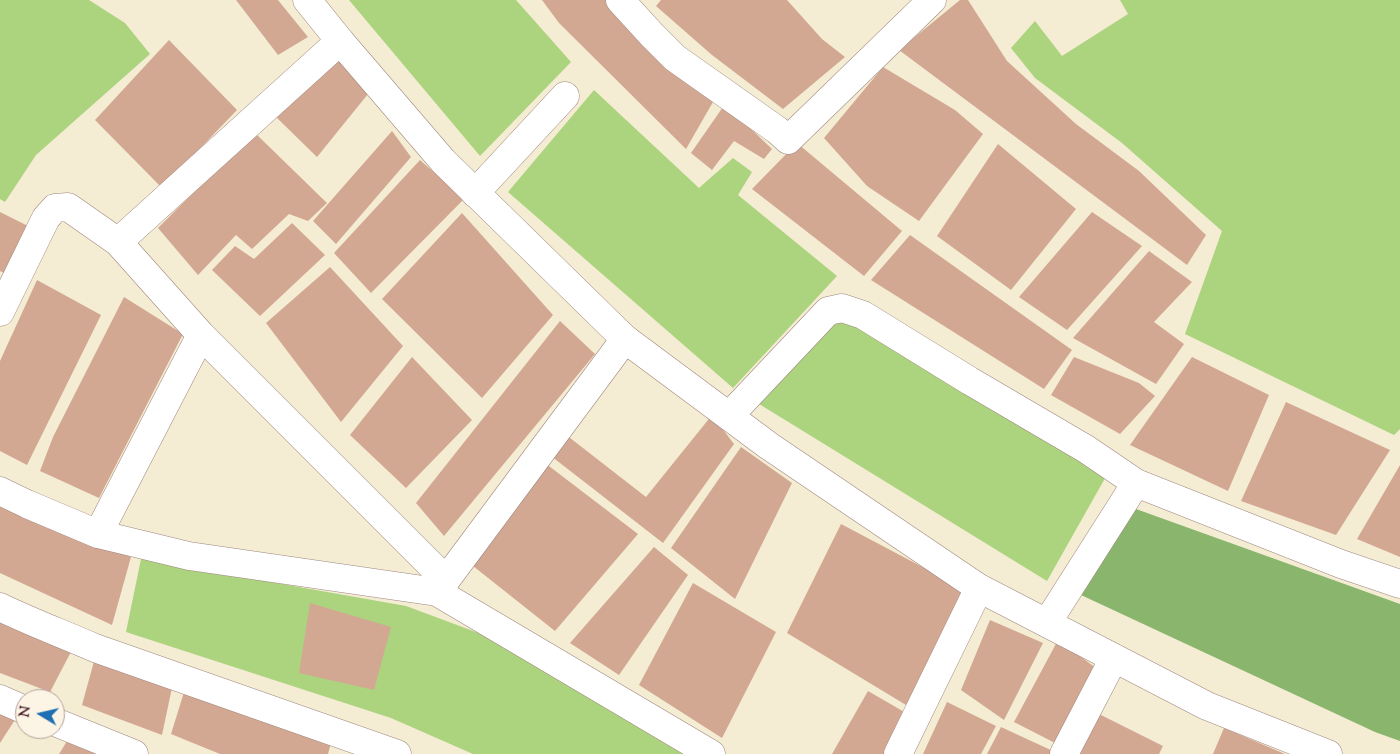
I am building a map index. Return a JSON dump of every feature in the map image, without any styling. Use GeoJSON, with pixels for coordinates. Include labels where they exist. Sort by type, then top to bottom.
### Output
{"type":"FeatureCollection","features":[{"type":"Feature","properties":{"kind":"street"},"geometry":{"type":"LineString","coordinates":[[307,0],[443,161],[625,339],[769,446],[979,588],[1207,706],[1328,754]]}},
{"type":"Feature","properties":{"kind":"street"},"geometry":{"type":"LineString","coordinates":[[620,0],[675,58],[788,140],[932,0]]}},
{"type":"Feature","properties":{"kind":"street"},"geometry":{"type":"LineString","coordinates":[[118,242],[340,41]]}},
{"type":"Feature","properties":{"kind":"street"},"geometry":{"type":"LineString","coordinates":[[475,193],[565,96]]}},
{"type":"Feature","properties":{"kind":"street"},"geometry":{"type":"LineString","coordinates":[[0,312],[46,218],[55,208],[68,207],[118,242],[201,335],[441,586],[712,754]]}},
{"type":"Feature","properties":{"kind":"street"},"geometry":{"type":"LineString","coordinates":[[729,416],[828,310],[842,308],[863,315],[1086,449],[1136,483],[1341,564],[1400,584]]}},
{"type":"Feature","properties":{"kind":"street"},"geometry":{"type":"LineString","coordinates":[[98,534],[201,335]]}},
{"type":"Feature","properties":{"kind":"street"},"geometry":{"type":"LineString","coordinates":[[441,586],[625,339]]}},
{"type":"Feature","properties":{"kind":"street"},"geometry":{"type":"LineString","coordinates":[[1047,623],[1136,483]]}},
{"type":"Feature","properties":{"kind":"street"},"geometry":{"type":"LineString","coordinates":[[0,491],[98,534],[189,556],[441,586]]}},
{"type":"Feature","properties":{"kind":"street"},"geometry":{"type":"LineString","coordinates":[[898,754],[979,588]]}},
{"type":"Feature","properties":{"kind":"street"},"geometry":{"type":"LineString","coordinates":[[0,607],[28,621],[95,648],[397,754]]}},
{"type":"Feature","properties":{"kind":"street"},"geometry":{"type":"LineString","coordinates":[[1064,754],[1114,658]]}},
{"type":"Feature","properties":{"kind":"street"},"geometry":{"type":"LineString","coordinates":[[0,699],[15,706]]}},
{"type":"Feature","properties":{"kind":"street"},"geometry":{"type":"LineString","coordinates":[[65,726],[134,754]]}},
{"type":"Feature","properties":{"kind":"green space"},"geometry":{"type":"Polygon","coordinates":[[[0,0],[89,0],[125,23],[150,54],[36,155],[5,202],[0,199],[0,0]]]}},
{"type":"Feature","properties":{"kind":"green space"},"geometry":{"type":"Polygon","coordinates":[[[349,0],[516,0],[571,62],[480,156],[349,0]]]}},
{"type":"Feature","properties":{"kind":"green space"},"geometry":{"type":"Polygon","coordinates":[[[1120,0],[1400,0],[1400,429],[1394,435],[1185,334],[1222,231],[1122,143],[1035,78],[1011,48],[1035,21],[1062,56],[1128,14],[1120,0]]]}},
{"type":"Feature","properties":{"kind":"green space"},"geometry":{"type":"Polygon","coordinates":[[[594,90],[699,188],[733,158],[752,172],[738,195],[837,276],[733,388],[508,192],[594,90]]]}},
{"type":"Feature","properties":{"kind":"green space"},"geometry":{"type":"Polygon","coordinates":[[[856,298],[1117,457],[1047,581],[751,399],[856,298]]]}},
{"type":"Feature","properties":{"kind":"green space"},"geometry":{"type":"Polygon","coordinates":[[[1136,509],[1400,604],[1400,741],[1375,732],[1081,595],[1136,509]]]}},
{"type":"Feature","properties":{"kind":"green space"},"geometry":{"type":"Polygon","coordinates":[[[141,559],[406,606],[492,638],[685,754],[473,754],[391,718],[126,632],[141,559]]]}},
{"type":"Feature","properties":{"kind":"building"},"geometry":{"type":"Polygon","coordinates":[[[236,0],[278,0],[308,37],[278,55],[236,0]]]}},
{"type":"Feature","properties":{"kind":"building"},"geometry":{"type":"Polygon","coordinates":[[[542,0],[612,0],[717,95],[686,149],[559,23],[542,0]]]}},
{"type":"Feature","properties":{"kind":"building"},"geometry":{"type":"Polygon","coordinates":[[[661,0],[787,0],[822,39],[845,57],[783,109],[712,55],[656,6],[661,0]]]}},
{"type":"Feature","properties":{"kind":"building"},"geometry":{"type":"Polygon","coordinates":[[[960,0],[968,0],[1007,61],[1076,124],[1139,171],[1206,235],[1187,265],[899,50],[960,0]]]}},
{"type":"Feature","properties":{"kind":"building"},"geometry":{"type":"Polygon","coordinates":[[[169,40],[237,110],[162,188],[95,120],[169,40]]]}},
{"type":"Feature","properties":{"kind":"building"},"geometry":{"type":"Polygon","coordinates":[[[333,51],[368,94],[317,157],[276,117],[333,51]]]}},
{"type":"Feature","properties":{"kind":"building"},"geometry":{"type":"Polygon","coordinates":[[[883,67],[955,110],[983,134],[919,221],[867,186],[824,138],[883,67]]]}},
{"type":"Feature","properties":{"kind":"building"},"geometry":{"type":"Polygon","coordinates":[[[725,104],[772,149],[764,159],[734,141],[712,170],[691,153],[725,104]]]}},
{"type":"Feature","properties":{"kind":"building"},"geometry":{"type":"Polygon","coordinates":[[[392,131],[411,157],[336,244],[313,221],[392,131]]]}},
{"type":"Feature","properties":{"kind":"building"},"geometry":{"type":"Polygon","coordinates":[[[254,132],[327,203],[308,221],[289,214],[252,249],[236,235],[198,275],[158,228],[254,132]]]}},
{"type":"Feature","properties":{"kind":"building"},"geometry":{"type":"Polygon","coordinates":[[[797,143],[902,231],[864,276],[752,189],[797,143]]]}},
{"type":"Feature","properties":{"kind":"building"},"geometry":{"type":"Polygon","coordinates":[[[998,144],[1076,209],[1011,290],[937,236],[998,144]]]}},
{"type":"Feature","properties":{"kind":"building"},"geometry":{"type":"Polygon","coordinates":[[[420,160],[464,199],[371,293],[334,253],[420,160]]]}},
{"type":"Feature","properties":{"kind":"building"},"geometry":{"type":"Polygon","coordinates":[[[0,212],[32,228],[6,274],[0,271],[0,212]]]}},
{"type":"Feature","properties":{"kind":"building"},"geometry":{"type":"Polygon","coordinates":[[[1092,212],[1142,246],[1067,330],[1019,297],[1092,212]]]}},
{"type":"Feature","properties":{"kind":"building"},"geometry":{"type":"Polygon","coordinates":[[[462,213],[553,315],[482,398],[382,299],[462,213]]]}},
{"type":"Feature","properties":{"kind":"building"},"geometry":{"type":"Polygon","coordinates":[[[292,223],[325,255],[260,316],[212,270],[235,246],[254,259],[292,223]]]}},
{"type":"Feature","properties":{"kind":"building"},"geometry":{"type":"Polygon","coordinates":[[[910,235],[1072,350],[1044,389],[871,280],[910,235]]]}},
{"type":"Feature","properties":{"kind":"building"},"geometry":{"type":"Polygon","coordinates":[[[1149,251],[1192,282],[1154,322],[1184,344],[1156,384],[1073,338],[1149,251]]]}},
{"type":"Feature","properties":{"kind":"building"},"geometry":{"type":"Polygon","coordinates":[[[330,267],[403,346],[341,422],[266,323],[330,267]]]}},
{"type":"Feature","properties":{"kind":"building"},"geometry":{"type":"Polygon","coordinates":[[[37,280],[101,315],[27,465],[0,451],[0,361],[37,280]]]}},
{"type":"Feature","properties":{"kind":"building"},"geometry":{"type":"Polygon","coordinates":[[[124,297],[183,334],[99,498],[40,471],[53,437],[124,297]]]}},
{"type":"Feature","properties":{"kind":"building"},"geometry":{"type":"Polygon","coordinates":[[[560,321],[595,354],[444,536],[416,503],[560,321]]]}},
{"type":"Feature","properties":{"kind":"building"},"geometry":{"type":"Polygon","coordinates":[[[412,357],[472,420],[406,488],[350,435],[412,357]]]}},
{"type":"Feature","properties":{"kind":"building"},"geometry":{"type":"Polygon","coordinates":[[[1074,357],[1139,383],[1155,396],[1120,434],[1051,395],[1074,357]]]}},
{"type":"Feature","properties":{"kind":"building"},"geometry":{"type":"Polygon","coordinates":[[[1192,357],[1269,395],[1228,491],[1130,445],[1192,357]]]}},
{"type":"Feature","properties":{"kind":"building"},"geometry":{"type":"Polygon","coordinates":[[[1286,402],[1390,450],[1336,535],[1241,501],[1286,402]]]}},
{"type":"Feature","properties":{"kind":"building"},"geometry":{"type":"Polygon","coordinates":[[[712,415],[734,444],[663,543],[551,456],[565,434],[646,497],[712,415]]]}},
{"type":"Feature","properties":{"kind":"building"},"geometry":{"type":"Polygon","coordinates":[[[741,447],[792,483],[735,599],[671,548],[741,447]]]}},
{"type":"Feature","properties":{"kind":"building"},"geometry":{"type":"Polygon","coordinates":[[[545,463],[638,534],[555,631],[468,562],[545,463]]]}},
{"type":"Feature","properties":{"kind":"building"},"geometry":{"type":"Polygon","coordinates":[[[1400,465],[1400,557],[1357,539],[1400,465]]]}},
{"type":"Feature","properties":{"kind":"building"},"geometry":{"type":"Polygon","coordinates":[[[0,498],[131,557],[112,625],[0,573],[0,498]]]}},
{"type":"Feature","properties":{"kind":"building"},"geometry":{"type":"Polygon","coordinates":[[[841,524],[966,590],[906,705],[787,633],[841,524]]]}},
{"type":"Feature","properties":{"kind":"building"},"geometry":{"type":"Polygon","coordinates":[[[654,547],[688,575],[619,675],[570,643],[654,547]]]}},
{"type":"Feature","properties":{"kind":"building"},"geometry":{"type":"Polygon","coordinates":[[[693,583],[776,632],[722,738],[639,685],[693,583]]]}},
{"type":"Feature","properties":{"kind":"building"},"geometry":{"type":"Polygon","coordinates":[[[310,603],[391,627],[374,690],[299,673],[310,603]]]}},
{"type":"Feature","properties":{"kind":"building"},"geometry":{"type":"Polygon","coordinates":[[[0,613],[73,648],[52,689],[42,689],[0,673],[0,613]]]}},
{"type":"Feature","properties":{"kind":"building"},"geometry":{"type":"Polygon","coordinates":[[[990,620],[1043,643],[1004,720],[961,690],[990,620]]]}},
{"type":"Feature","properties":{"kind":"building"},"geometry":{"type":"Polygon","coordinates":[[[1058,640],[1096,668],[1057,744],[1014,722],[1058,640]]]}},
{"type":"Feature","properties":{"kind":"building"},"geometry":{"type":"Polygon","coordinates":[[[96,654],[173,683],[162,735],[82,705],[96,654]]]}},
{"type":"Feature","properties":{"kind":"building"},"geometry":{"type":"Polygon","coordinates":[[[185,689],[332,739],[328,754],[220,754],[171,734],[185,689]]]}},
{"type":"Feature","properties":{"kind":"building"},"geometry":{"type":"Polygon","coordinates":[[[868,691],[906,713],[885,754],[832,754],[868,691]]]}},
{"type":"Feature","properties":{"kind":"building"},"geometry":{"type":"Polygon","coordinates":[[[947,702],[996,726],[981,754],[923,754],[947,702]]]}},
{"type":"Feature","properties":{"kind":"building"},"geometry":{"type":"Polygon","coordinates":[[[0,704],[15,710],[15,720],[0,743],[0,704]]]}},
{"type":"Feature","properties":{"kind":"building"},"geometry":{"type":"Polygon","coordinates":[[[1099,714],[1163,746],[1159,754],[1079,754],[1099,714]]]}},
{"type":"Feature","properties":{"kind":"building"},"geometry":{"type":"Polygon","coordinates":[[[1001,727],[1055,752],[1054,754],[987,754],[1001,727]]]}},
{"type":"Feature","properties":{"kind":"building"},"geometry":{"type":"Polygon","coordinates":[[[1224,728],[1285,754],[1213,754],[1224,728]]]}},
{"type":"Feature","properties":{"kind":"building"},"geometry":{"type":"Polygon","coordinates":[[[72,733],[115,754],[59,754],[72,733]]]}}]}
